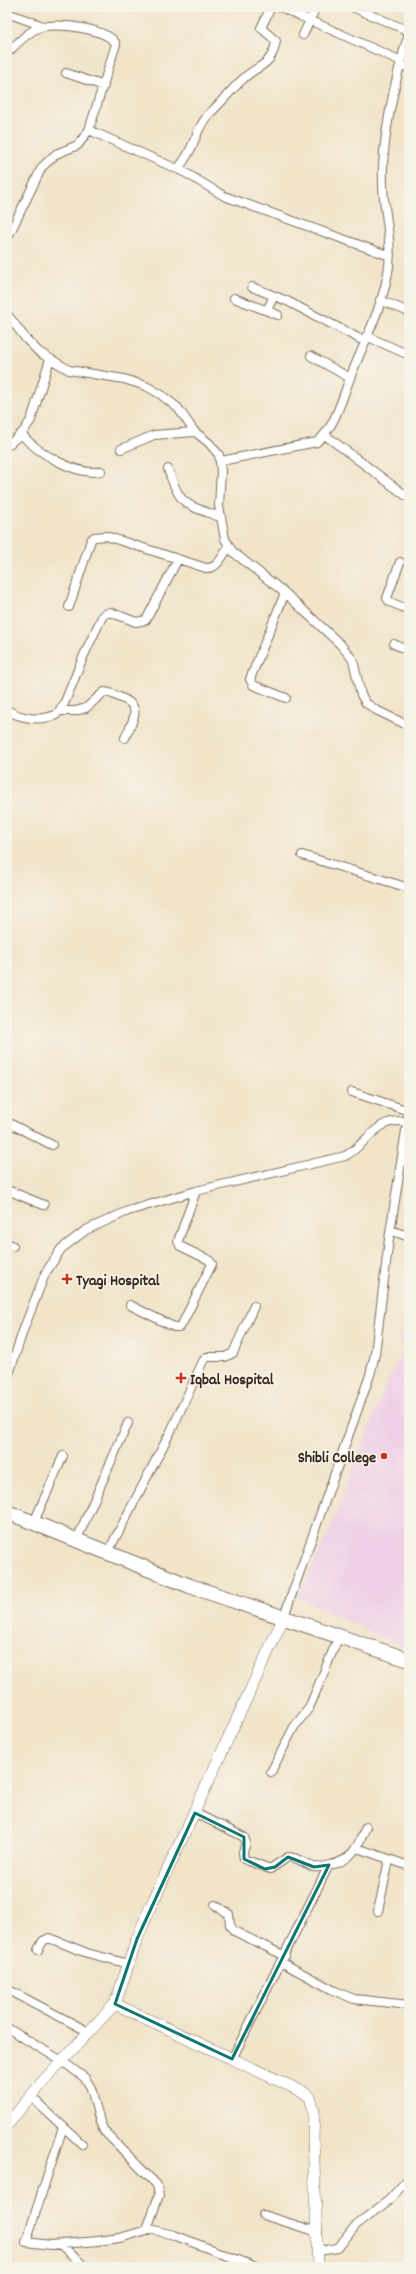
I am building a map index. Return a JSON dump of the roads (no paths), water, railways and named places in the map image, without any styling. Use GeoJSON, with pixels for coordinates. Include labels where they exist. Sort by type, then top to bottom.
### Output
{"type":"FeatureCollection","features":[{"type":"Feature","properties":{"kind":"highway"},"geometry":{"type":"LineString","coordinates":[[7,1512],[77,1539],[190,1586],[283,1619],[409,1660]]}},
{"type":"Feature","properties":{"kind":"street"},"geometry":{"type":"LineString","coordinates":[[176,169],[189,155],[207,116],[245,77],[261,68],[268,60],[276,41],[261,28],[271,7]]}},
{"type":"Feature","properties":{"kind":"street"},"geometry":{"type":"LineString","coordinates":[[280,7],[400,62],[409,68]]}},
{"type":"Feature","properties":{"kind":"street"},"geometry":{"type":"LineString","coordinates":[[303,35],[316,7]]}},
{"type":"Feature","properties":{"kind":"street"},"geometry":{"type":"LineString","coordinates":[[221,462],[311,445],[325,435],[350,378],[380,300],[386,280],[390,256],[383,171],[400,62],[409,32],[362,9],[352,7]]}},
{"type":"Feature","properties":{"kind":"street"},"geometry":{"type":"LineString","coordinates":[[7,13],[43,26],[88,29],[104,34],[114,40],[116,49],[90,130],[78,145],[56,154],[42,167],[7,239]]}},
{"type":"Feature","properties":{"kind":"street"},"geometry":{"type":"LineString","coordinates":[[8,49],[43,26]]}},
{"type":"Feature","properties":{"kind":"street"},"geometry":{"type":"LineString","coordinates":[[66,73],[104,86]]}},
{"type":"Feature","properties":{"kind":"street"},"geometry":{"type":"LineString","coordinates":[[90,130],[176,169],[224,196],[390,256]]}},
{"type":"Feature","properties":{"kind":"street"},"geometry":{"type":"LineString","coordinates":[[252,287],[365,338],[409,355]]}},
{"type":"Feature","properties":{"kind":"street"},"geometry":{"type":"LineString","coordinates":[[267,310],[274,296]]}},
{"type":"Feature","properties":{"kind":"street"},"geometry":{"type":"LineString","coordinates":[[234,298],[278,315]]}},
{"type":"Feature","properties":{"kind":"street"},"geometry":{"type":"LineString","coordinates":[[380,300],[409,312]]}},
{"type":"Feature","properties":{"kind":"street"},"geometry":{"type":"LineString","coordinates":[[7,314],[26,339],[50,359],[79,373],[124,379],[146,386],[175,404],[195,432],[216,450],[221,462],[220,517],[229,546],[237,556],[285,593],[320,624],[350,655],[355,666],[361,696],[366,703],[376,710],[409,726]]}},
{"type":"Feature","properties":{"kind":"street"},"geometry":{"type":"LineString","coordinates":[[311,356],[350,378]]}},
{"type":"Feature","properties":{"kind":"street"},"geometry":{"type":"LineString","coordinates":[[7,446],[21,434],[31,420],[50,359]]}},
{"type":"Feature","properties":{"kind":"street"},"geometry":{"type":"LineString","coordinates":[[121,448],[154,435],[195,432]]}},
{"type":"Feature","properties":{"kind":"street"},"geometry":{"type":"LineString","coordinates":[[21,434],[37,449],[72,467],[83,471],[101,471]]}},
{"type":"Feature","properties":{"kind":"street"},"geometry":{"type":"LineString","coordinates":[[325,435],[409,498]]}},
{"type":"Feature","properties":{"kind":"street"},"geometry":{"type":"LineString","coordinates":[[168,469],[175,492],[183,502],[220,517]]}},
{"type":"Feature","properties":{"kind":"street"},"geometry":{"type":"LineString","coordinates":[[69,607],[91,540],[94,537],[106,536],[210,568],[218,564],[229,546]]}},
{"type":"Feature","properties":{"kind":"street"},"geometry":{"type":"LineString","coordinates":[[7,710],[22,717],[33,719],[49,718],[61,711],[84,655],[103,615],[110,612],[136,622],[146,620],[178,559]]}},
{"type":"Feature","properties":{"kind":"street"},"geometry":{"type":"LineString","coordinates":[[400,562],[387,598],[390,602],[409,610]]}},
{"type":"Feature","properties":{"kind":"street"},"geometry":{"type":"LineString","coordinates":[[285,593],[250,679],[253,685],[286,698]]}},
{"type":"Feature","properties":{"kind":"street"},"geometry":{"type":"LineString","coordinates":[[394,644],[409,651]]}},
{"type":"Feature","properties":{"kind":"street"},"geometry":{"type":"LineString","coordinates":[[61,711],[75,711],[86,708],[104,692],[123,698],[131,703],[135,709],[133,719],[125,738]]}},
{"type":"Feature","properties":{"kind":"street"},"geometry":{"type":"LineString","coordinates":[[302,855],[409,888]]}},
{"type":"Feature","properties":{"kind":"street"},"geometry":{"type":"LineString","coordinates":[[7,1088],[7,1096]]}},
{"type":"Feature","properties":{"kind":"street"},"geometry":{"type":"LineString","coordinates":[[7,2125],[30,2096],[115,2004],[128,1964],[150,1908],[283,1619],[370,1375],[379,1325],[391,1230],[409,1111],[352,1092]]}},
{"type":"Feature","properties":{"kind":"street"},"geometry":{"type":"LineString","coordinates":[[7,1380],[24,1328],[45,1274],[53,1260],[68,1242],[86,1230],[105,1220],[196,1191],[344,1156],[360,1147],[382,1124],[395,1121],[408,1122]]}},
{"type":"Feature","properties":{"kind":"street"},"geometry":{"type":"LineString","coordinates":[[7,1122],[52,1145]]}},
{"type":"Feature","properties":{"kind":"street"},"geometry":{"type":"LineString","coordinates":[[7,1190],[44,1205]]}},
{"type":"Feature","properties":{"kind":"street"},"geometry":{"type":"LineString","coordinates":[[130,1305],[174,1327],[179,1327],[182,1324],[212,1264],[209,1260],[180,1246],[178,1241],[196,1191]]}},
{"type":"Feature","properties":{"kind":"street"},"geometry":{"type":"LineString","coordinates":[[391,1230],[409,1237]]}},
{"type":"Feature","properties":{"kind":"street"},"geometry":{"type":"LineString","coordinates":[[108,1552],[172,1429],[203,1361],[206,1357],[225,1357],[232,1352],[254,1306]]}},
{"type":"Feature","properties":{"kind":"street"},"geometry":{"type":"LineString","coordinates":[[77,1539],[128,1423]]}},
{"type":"Feature","properties":{"kind":"street"},"geometry":{"type":"LineString","coordinates":[[34,1522],[63,1456]]}},
{"type":"Feature","properties":{"kind":"street"},"geometry":{"type":"LineString","coordinates":[[271,1772],[294,1727],[309,1708],[339,1636]]}},
{"type":"Feature","properties":{"kind":"street"},"geometry":{"type":"LineString","coordinates":[[195,1813],[244,1837],[246,1843],[243,1852],[244,1859],[265,1868],[275,1867],[288,1857],[296,1858],[314,1867],[329,1866],[347,1859],[357,1848],[366,1827]]}},
{"type":"Feature","properties":{"kind":"street"},"geometry":{"type":"LineString","coordinates":[[357,1848],[409,1866]]}},
{"type":"Feature","properties":{"kind":"street"},"geometry":{"type":"LineString","coordinates":[[378,1911],[389,1860]]}},
{"type":"Feature","properties":{"kind":"street"},"geometry":{"type":"LineString","coordinates":[[232,2059],[329,1866]]}},
{"type":"Feature","properties":{"kind":"street"},"geometry":{"type":"LineString","coordinates":[[215,1905],[228,1914],[230,1925],[234,1931],[335,1991],[354,1999],[409,2005]]}},
{"type":"Feature","properties":{"kind":"street"},"geometry":{"type":"LineString","coordinates":[[38,1950],[43,1941],[49,1938],[87,1953],[128,1964]]}},
{"type":"Feature","properties":{"kind":"street"},"geometry":{"type":"LineString","coordinates":[[7,1989],[89,2032]]}},
{"type":"Feature","properties":{"kind":"street"},"geometry":{"type":"LineString","coordinates":[[115,2004],[303,2092],[310,2097],[314,2111],[313,2138],[318,2232],[318,2267]]}},
{"type":"Feature","properties":{"kind":"street"},"geometry":{"type":"LineString","coordinates":[[7,2028],[62,2061],[89,2083],[100,2122],[104,2130],[157,2185],[159,2195],[147,2229]]}},
{"type":"Feature","properties":{"kind":"street"},"geometry":{"type":"LineString","coordinates":[[30,2096],[82,2144]]}},
{"type":"Feature","properties":{"kind":"street"},"geometry":{"type":"LineString","coordinates":[[63,2126],[26,2242],[51,2246],[120,2238],[147,2229],[174,2235],[256,2267]]}},
{"type":"Feature","properties":{"kind":"street"},"geometry":{"type":"LineString","coordinates":[[318,2251],[338,2248],[356,2225],[389,2200],[409,2178]]}},
{"type":"Feature","properties":{"kind":"street"},"geometry":{"type":"LineString","coordinates":[[264,2215],[318,2232]]}},
{"type":"Feature","properties":{"kind":"street"},"geometry":{"type":"LineString","coordinates":[[61,2244],[85,2267]]}},
{"type":"Feature","properties":{"kind":"place","name":"Tyagi Hospital"},"geometry":{"type":"Point","coordinates":[67,1279]}},
{"type":"Feature","properties":{"kind":"place","name":"Iqbal Hospital"},"geometry":{"type":"Point","coordinates":[181,1378]}},
{"type":"Feature","properties":{"kind":"place","name":"Shibli College"},"geometry":{"type":"Point","coordinates":[384,1456]}}]}
